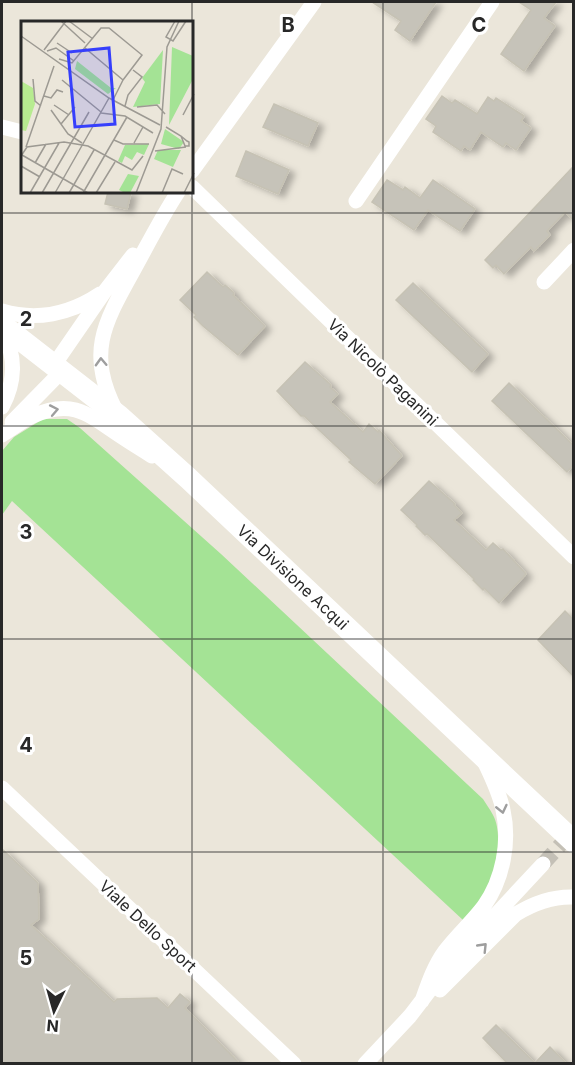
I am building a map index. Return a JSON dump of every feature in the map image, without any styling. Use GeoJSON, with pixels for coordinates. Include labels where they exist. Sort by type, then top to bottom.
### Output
{"type":"FeatureCollection","features":[{"type":"Feature","properties":{"kind":"main road","name":"Via Divisione Acqui"},"geometry":{"type":"LineString","coordinates":[[2,325],[119,416],[188,478],[569,835]]}},
{"type":"Feature","properties":{"kind":"street"},"geometry":{"type":"LineString","coordinates":[[194,168],[314,2]]}},
{"type":"Feature","properties":{"kind":"street"},"geometry":{"type":"LineString","coordinates":[[356,201],[492,2]]}},
{"type":"Feature","properties":{"kind":"street"},"geometry":{"type":"LineString","coordinates":[[2,127],[21,132]]}},
{"type":"Feature","properties":{"kind":"street","name":"Via Nicolò Paganini"},"geometry":{"type":"LineString","coordinates":[[194,190],[573,557]]}},
{"type":"Feature","properties":{"kind":"street"},"geometry":{"type":"LineString","coordinates":[[2,434],[58,368],[105,291],[159,221],[177,194]]}},
{"type":"Feature","properties":{"kind":"street"},"geometry":{"type":"LineString","coordinates":[[119,416],[102,376],[100,358],[102,335],[121,292],[159,221]]}},
{"type":"Feature","properties":{"kind":"street"},"geometry":{"type":"LineString","coordinates":[[544,282],[573,250]]}},
{"type":"Feature","properties":{"kind":"street"},"geometry":{"type":"LineString","coordinates":[[2,311],[18,315],[50,315],[71,310],[105,291]]}},
{"type":"Feature","properties":{"kind":"street"},"geometry":{"type":"LineString","coordinates":[[2,332],[10,348],[13,363],[9,391],[2,407]]}},
{"type":"Feature","properties":{"kind":"street"},"geometry":{"type":"LineString","coordinates":[[2,434],[32,416],[59,409],[78,410],[96,419],[188,478]]}},
{"type":"Feature","properties":{"kind":"street"},"geometry":{"type":"LineString","coordinates":[[422,1001],[435,967],[450,944],[484,906],[494,889],[504,862],[506,829],[503,809],[482,755]]}},
{"type":"Feature","properties":{"kind":"street","name":"Viale Dello Sport"},"geometry":{"type":"LineString","coordinates":[[2,788],[294,1064]]}},
{"type":"Feature","properties":{"kind":"street"},"geometry":{"type":"LineString","coordinates":[[365,1064],[410,1016],[449,965],[543,864]]}},
{"type":"Feature","properties":{"kind":"street"},"geometry":{"type":"LineString","coordinates":[[410,1016],[440,991],[516,914],[530,905],[549,898],[573,897]]}},
{"type":"Feature","properties":{"kind":"green space"},"geometry":{"type":"Polygon","coordinates":[[[43,419],[67,419],[80,428],[221,554],[483,799],[496,824],[498,848],[489,885],[477,906],[463,920],[12,501],[2,515],[2,451],[14,437],[43,419]]]}},
{"type":"Feature","properties":{"kind":"building"},"geometry":{"type":"Polygon","coordinates":[[[372,2],[436,2],[410,41],[395,30],[401,21],[372,2]]]}},
{"type":"Feature","properties":{"kind":"building"},"geometry":{"type":"Polygon","coordinates":[[[519,2],[556,2],[544,18],[555,26],[524,71],[501,54],[531,10],[519,2]]]}},
{"type":"Feature","properties":{"kind":"building"},"geometry":{"type":"Polygon","coordinates":[[[442,96],[452,103],[455,100],[477,114],[488,97],[494,101],[496,98],[524,116],[521,121],[531,128],[516,150],[506,143],[503,147],[481,132],[470,150],[464,146],[461,151],[433,132],[436,126],[426,119],[442,96]]]}},
{"type":"Feature","properties":{"kind":"building"},"geometry":{"type":"Polygon","coordinates":[[[274,104],[318,123],[308,146],[263,127],[274,104]]]}},
{"type":"Feature","properties":{"kind":"building"},"geometry":{"type":"Polygon","coordinates":[[[246,151],[289,170],[278,194],[236,176],[246,151]]]}},
{"type":"Feature","properties":{"kind":"building"},"geometry":{"type":"Polygon","coordinates":[[[573,167],[573,220],[565,212],[547,231],[550,235],[534,251],[531,247],[504,274],[496,265],[493,268],[485,260],[573,167]]]}},
{"type":"Feature","properties":{"kind":"building"},"geometry":{"type":"Polygon","coordinates":[[[387,180],[403,190],[405,187],[420,198],[433,180],[475,209],[460,231],[428,210],[414,230],[372,202],[387,180]]]}},
{"type":"Feature","properties":{"kind":"building"},"geometry":{"type":"Polygon","coordinates":[[[108,194],[131,194],[127,209],[105,204],[108,194]]]}},
{"type":"Feature","properties":{"kind":"building"},"geometry":{"type":"Polygon","coordinates":[[[207,272],[223,287],[225,285],[234,293],[233,295],[265,326],[238,355],[203,326],[194,317],[196,315],[180,300],[207,272]]]}},
{"type":"Feature","properties":{"kind":"building"},"geometry":{"type":"Polygon","coordinates":[[[413,283],[488,354],[472,372],[396,300],[413,283]]]}},
{"type":"Feature","properties":{"kind":"building"},"geometry":{"type":"Polygon","coordinates":[[[305,362],[338,394],[330,402],[363,432],[369,424],[378,432],[379,430],[402,456],[375,484],[349,462],[351,460],[304,416],[301,416],[277,391],[305,362]]]}},
{"type":"Feature","properties":{"kind":"building"},"geometry":{"type":"Polygon","coordinates":[[[509,383],[573,445],[573,465],[567,472],[492,401],[509,383]]]}},
{"type":"Feature","properties":{"kind":"building"},"geometry":{"type":"Polygon","coordinates":[[[429,481],[462,513],[454,520],[486,550],[493,543],[501,550],[503,549],[526,574],[499,603],[401,510],[429,481]]]}},
{"type":"Feature","properties":{"kind":"building"},"geometry":{"type":"Polygon","coordinates":[[[565,611],[573,619],[573,676],[538,640],[565,611]]]}},
{"type":"Feature","properties":{"kind":"building"},"geometry":{"type":"Polygon","coordinates":[[[2,849],[38,883],[39,919],[31,925],[114,1002],[117,999],[157,998],[168,1008],[180,994],[190,1002],[185,1008],[240,1064],[2,1064],[2,849]]]}},
{"type":"Feature","properties":{"kind":"building"},"geometry":{"type":"Polygon","coordinates":[[[496,1025],[535,1063],[550,1047],[567,1064],[508,1064],[483,1038],[496,1025]]]}},
{"type":"Feature","properties":{"kind":"tunnel"},"geometry":{"type":"LineString","coordinates":[[543,864],[573,831]]}}]}
